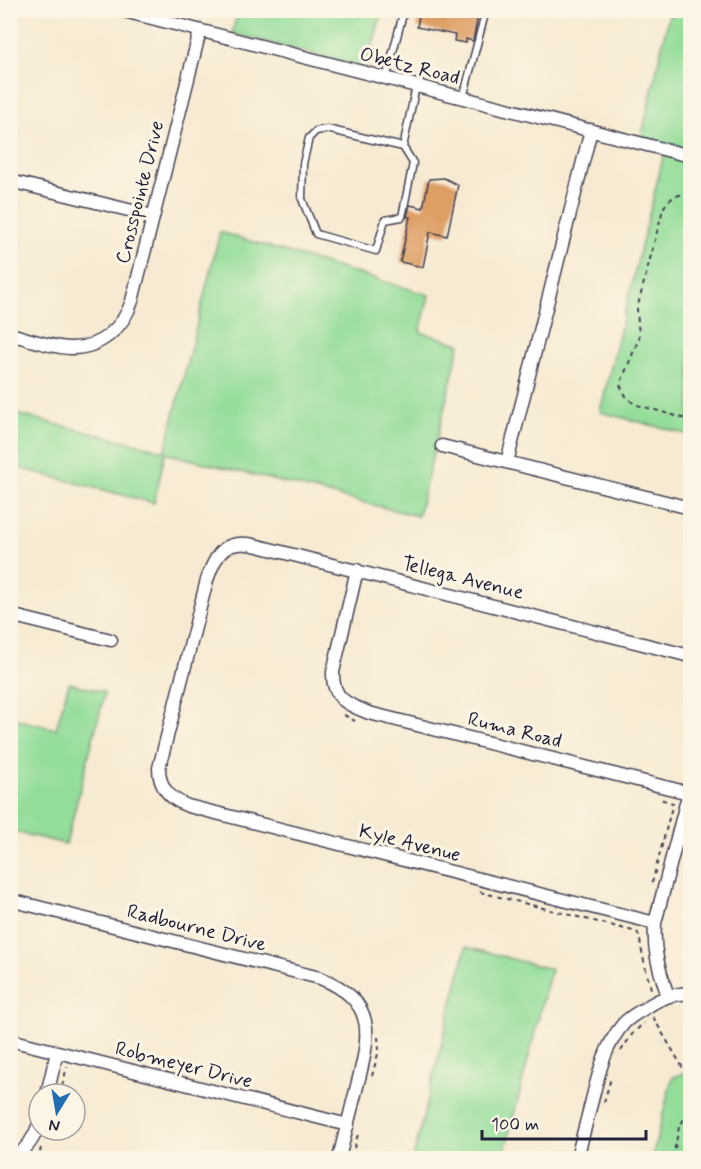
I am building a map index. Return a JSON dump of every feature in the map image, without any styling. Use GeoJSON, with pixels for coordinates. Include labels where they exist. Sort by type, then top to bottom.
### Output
{"type":"FeatureCollection","features":[{"type":"Feature","properties":{"kind":"street","name":"Obetz Road"},"geometry":{"type":"LineString","coordinates":[[120,10],[690,156]]}},
{"type":"Feature","properties":{"kind":"street","name":"Crosspointe Drive"},"geometry":{"type":"LineString","coordinates":[[10,334],[62,347],[80,348],[90,346],[105,338],[122,323],[129,309],[200,31]]}},
{"type":"Feature","properties":{"kind":"street"},"geometry":{"type":"LineString","coordinates":[[507,462],[591,130]]}},
{"type":"Feature","properties":{"kind":"street"},"geometry":{"type":"LineString","coordinates":[[10,180],[153,216]]}},
{"type":"Feature","properties":{"kind":"street"},"geometry":{"type":"LineString","coordinates":[[442,446],[690,508]]}},
{"type":"Feature","properties":{"kind":"street","name":"Tellega Avenue"},"geometry":{"type":"LineString","coordinates":[[163,786],[159,774],[161,762],[207,580],[218,554],[234,545],[250,544],[357,570],[690,656]]}},
{"type":"Feature","properties":{"kind":"street","name":"Ruma Road"},"geometry":{"type":"LineString","coordinates":[[357,570],[334,664],[333,679],[336,693],[351,706],[369,713],[689,790]]}},
{"type":"Feature","properties":{"kind":"street"},"geometry":{"type":"LineString","coordinates":[[10,615],[111,640]]}},
{"type":"Feature","properties":{"kind":"street","name":"Kyle Avenue"},"geometry":{"type":"LineString","coordinates":[[163,786],[173,799],[188,806],[655,923]]}},
{"type":"Feature","properties":{"kind":"street"},"geometry":{"type":"LineString","coordinates":[[668,996],[657,963],[655,923],[689,790]]}},
{"type":"Feature","properties":{"kind":"street","name":"Radbourne Drive"},"geometry":{"type":"LineString","coordinates":[[10,900],[320,978],[345,991],[362,1012],[367,1024],[353,1128]]}},
{"type":"Feature","properties":{"kind":"street"},"geometry":{"type":"LineString","coordinates":[[577,1158],[601,1064],[626,1022],[636,1013],[668,996],[690,993]]}},
{"type":"Feature","properties":{"kind":"street","name":"Robmeyer Drive"},"geometry":{"type":"LineString","coordinates":[[10,1040],[353,1128]]}},
{"type":"Feature","properties":{"kind":"street"},"geometry":{"type":"LineString","coordinates":[[46,1082],[57,1052]]}},
{"type":"Feature","properties":{"kind":"street"},"geometry":{"type":"LineString","coordinates":[[339,1158],[353,1128]]}},
{"type":"Feature","properties":{"kind":"street"},"geometry":{"type":"LineString","coordinates":[[20,1157],[30,1142]]}},
{"type":"Feature","properties":{"kind":"lane"},"geometry":{"type":"LineString","coordinates":[[386,79],[404,10]]}},
{"type":"Feature","properties":{"kind":"lane"},"geometry":{"type":"LineString","coordinates":[[463,98],[486,10]]}},
{"type":"Feature","properties":{"kind":"lane"},"geometry":{"type":"LineString","coordinates":[[403,147],[327,129],[316,131],[309,138],[303,164],[302,199],[316,234],[376,251],[384,220],[402,217],[413,162],[403,147],[416,86]]}},
{"type":"Feature","properties":{"kind":"path"},"geometry":{"type":"LineString","coordinates":[[690,194],[676,195],[663,209],[637,309],[639,338],[620,384],[626,396],[634,404],[690,420]]}},
{"type":"Feature","properties":{"kind":"path"},"geometry":{"type":"LineString","coordinates":[[342,714],[357,721]]}},
{"type":"Feature","properties":{"kind":"path"},"geometry":{"type":"LineString","coordinates":[[652,886],[673,803],[656,798]]}},
{"type":"Feature","properties":{"kind":"path"},"geometry":{"type":"LineString","coordinates":[[476,891],[637,932],[640,936],[647,975],[655,1002]]}},
{"type":"Feature","properties":{"kind":"path"},"geometry":{"type":"LineString","coordinates":[[620,1052],[633,1033],[653,1017],[690,1080]]}},
{"type":"Feature","properties":{"kind":"path"},"geometry":{"type":"LineString","coordinates":[[371,1083],[379,1050],[378,1028]]}},
{"type":"Feature","properties":{"kind":"path"},"geometry":{"type":"LineString","coordinates":[[63,1082],[67,1067]]}},
{"type":"Feature","properties":{"kind":"path"},"geometry":{"type":"LineString","coordinates":[[603,1108],[610,1079]]}},
{"type":"Feature","properties":{"kind":"path"},"geometry":{"type":"LineString","coordinates":[[673,1158],[679,1126],[690,1110]]}},
{"type":"Feature","properties":{"kind":"path"},"geometry":{"type":"LineString","coordinates":[[353,1128],[354,1149]]}},
{"type":"Feature","properties":{"kind":"path"},"geometry":{"type":"LineString","coordinates":[[41,1158],[40,1150],[45,1142]]}},
{"type":"Feature","properties":{"kind":"green space"},"geometry":{"type":"Polygon","coordinates":[[[238,11],[382,11],[367,68],[232,33],[238,11]]]}},
{"type":"Feature","properties":{"kind":"green space"},"geometry":{"type":"Polygon","coordinates":[[[670,11],[690,11],[690,152],[641,139],[670,11]]]}},
{"type":"Feature","properties":{"kind":"green space"},"geometry":{"type":"Polygon","coordinates":[[[664,154],[690,161],[690,435],[600,412],[664,154]]]}},
{"type":"Feature","properties":{"kind":"green space"},"geometry":{"type":"Polygon","coordinates":[[[220,232],[429,295],[420,332],[460,344],[418,516],[165,453],[154,503],[11,466],[11,413],[165,451],[220,232]]]}},
{"type":"Feature","properties":{"kind":"green space"},"geometry":{"type":"Polygon","coordinates":[[[69,683],[105,692],[66,844],[11,831],[10,718],[56,729],[69,683]]]}},
{"type":"Feature","properties":{"kind":"green space"},"geometry":{"type":"Polygon","coordinates":[[[466,947],[551,969],[503,1158],[413,1158],[466,947]]]}},
{"type":"Feature","properties":{"kind":"green space"},"geometry":{"type":"Polygon","coordinates":[[[690,1070],[690,1158],[652,1158],[672,1078],[690,1070]]]}},
{"type":"Feature","properties":{"kind":"building"},"geometry":{"type":"Polygon","coordinates":[[[420,10],[444,10],[457,13],[458,10],[479,10],[473,41],[466,39],[466,43],[454,41],[455,35],[417,27],[420,10]]]}},
{"type":"Feature","properties":{"kind":"building"},"geometry":{"type":"Polygon","coordinates":[[[444,178],[458,185],[447,236],[430,232],[423,267],[400,262],[410,217],[407,217],[410,205],[423,208],[429,179],[444,178]]]}}]}
